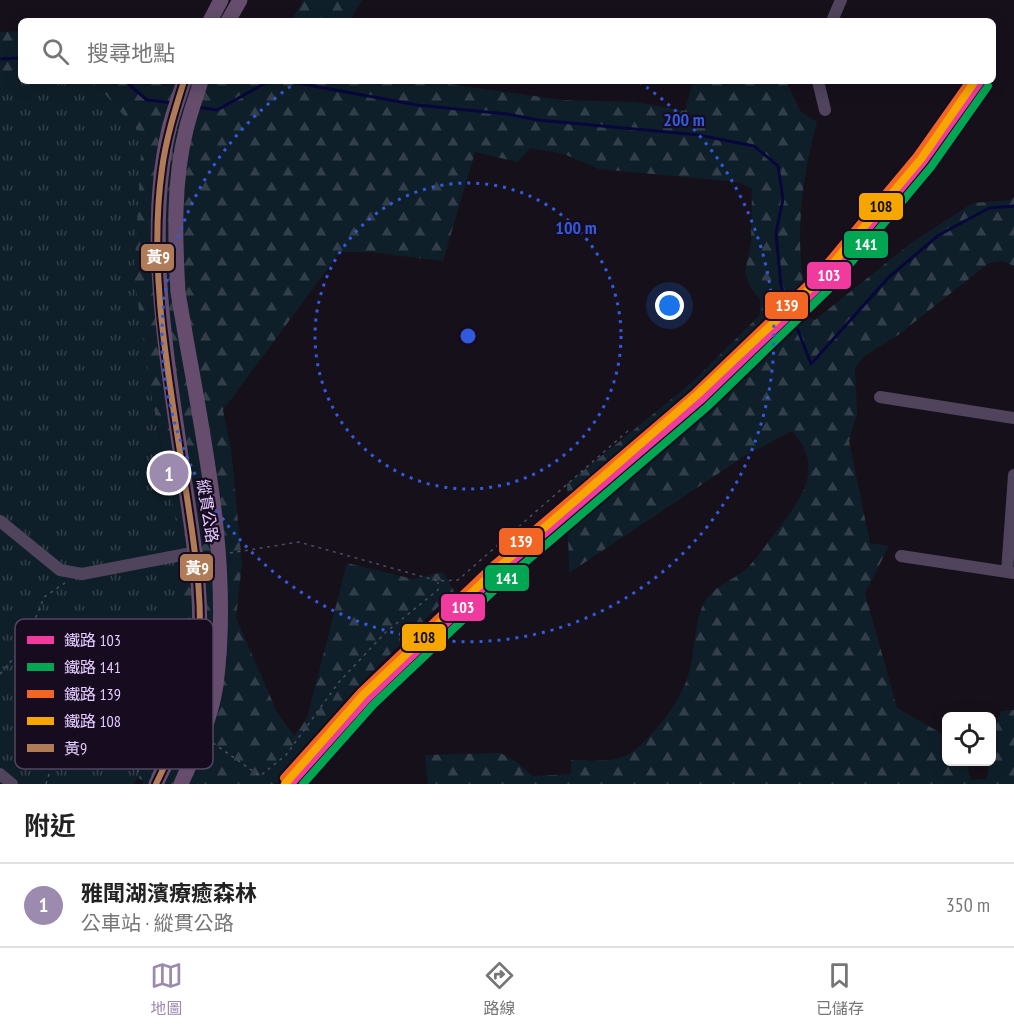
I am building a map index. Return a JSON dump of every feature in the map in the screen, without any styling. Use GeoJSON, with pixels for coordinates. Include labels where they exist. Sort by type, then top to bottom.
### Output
{"type":"FeatureCollection","features":[{"type":"Feature","properties":{"kind":"main road"},"geometry":{"type":"LineString","coordinates":[[212,18],[221,0]]}},
{"type":"Feature","properties":{"kind":"main road"},"geometry":{"type":"LineString","coordinates":[[230,18],[240,0]]}},
{"type":"Feature","properties":{"kind":"main road","name":"縱貫公路"},"geometry":{"type":"LineString","coordinates":[[183,84],[169,129],[161,191],[159,246],[162,294],[178,433],[197,552],[201,619]]}},
{"type":"Feature","properties":{"kind":"main road","name":"縱貫公路"},"geometry":{"type":"LineString","coordinates":[[200,84],[186,130],[178,192],[176,248],[178,292],[220,555],[220,632],[213,695]]}},
{"type":"Feature","properties":{"kind":"main road"},"geometry":{"type":"LineString","coordinates":[[178,433],[200,423]]}},
{"type":"Feature","properties":{"kind":"main road","name":"縱貫公路"},"geometry":{"type":"LineString","coordinates":[[156,784],[163,769]]}},
{"type":"Feature","properties":{"kind":"main road","name":"縱貫公路"},"geometry":{"type":"LineString","coordinates":[[181,784],[188,769]]}},
{"type":"Feature","properties":{"kind":"street"},"geometry":{"type":"LineString","coordinates":[[833,18],[841,0]]}},
{"type":"Feature","properties":{"kind":"street"},"geometry":{"type":"LineString","coordinates":[[819,84],[825,110]]}},
{"type":"Feature","properties":{"kind":"street"},"geometry":{"type":"LineString","coordinates":[[880,398],[1014,418]]}},
{"type":"Feature","properties":{"kind":"street"},"geometry":{"type":"LineString","coordinates":[[901,556],[1011,573],[1014,475]]}},
{"type":"Feature","properties":{"kind":"street"},"geometry":{"type":"LineString","coordinates":[[0,522],[60,570],[82,574],[197,552]]}},
{"type":"Feature","properties":{"kind":"street"},"geometry":{"type":"LineString","coordinates":[[0,774],[12,784]]}},
{"type":"Feature","properties":{"kind":"path"},"geometry":{"type":"LineString","coordinates":[[220,555],[299,542],[438,581],[458,580],[630,429]]}},
{"type":"Feature","properties":{"kind":"path"},"geometry":{"type":"LineString","coordinates":[[35,619],[44,597],[82,574]]}},
{"type":"Feature","properties":{"kind":"path"},"geometry":{"type":"LineString","coordinates":[[213,742],[260,776],[286,755],[339,682],[386,632],[438,590],[438,581]]}},
{"type":"Feature","properties":{"kind":"path"},"geometry":{"type":"LineString","coordinates":[[0,674],[15,657]]}},
{"type":"Feature","properties":{"kind":"path"},"geometry":{"type":"LineString","coordinates":[[46,784],[53,769]]}},
{"type":"Feature","properties":{"kind":"path"},"geometry":{"type":"LineString","coordinates":[[138,769],[145,784]]}},
{"type":"Feature","properties":{"kind":"green space"},"geometry":{"type":"Polygon","coordinates":[[[303,0],[362,0],[352,18],[293,18],[303,0]]]}},
{"type":"Feature","properties":{"kind":"green space"},"geometry":{"type":"Polygon","coordinates":[[[18,31],[18,71],[0,73],[0,32],[18,31]]]}},
{"type":"Feature","properties":{"kind":"green space"},"geometry":{"type":"Polygon","coordinates":[[[18,71],[18,84],[93,84],[104,93],[142,136],[142,263],[147,359],[154,410],[182,552],[183,619],[15,619],[15,769],[144,769],[134,784],[0,784],[0,73],[18,71]]]}},
{"type":"Feature","properties":{"kind":"green space"},"geometry":{"type":"Polygon","coordinates":[[[93,84],[449,84],[563,100],[635,102],[685,111],[692,84],[787,84],[800,111],[817,122],[806,172],[800,219],[804,291],[808,317],[815,320],[911,243],[973,203],[1011,200],[1014,197],[1014,266],[1002,261],[989,263],[898,335],[864,356],[855,368],[857,413],[849,441],[870,543],[889,546],[865,593],[897,708],[942,734],[942,766],[967,766],[971,780],[987,779],[989,766],[996,766],[996,725],[1001,711],[1014,710],[1014,784],[428,784],[425,755],[500,753],[514,760],[533,776],[571,774],[571,760],[612,760],[634,751],[662,722],[683,689],[690,670],[698,620],[704,603],[719,587],[746,569],[757,557],[793,509],[806,484],[809,471],[808,458],[792,431],[746,455],[569,573],[567,484],[690,384],[760,315],[760,299],[751,288],[745,273],[751,242],[752,189],[738,182],[599,169],[564,154],[530,148],[518,162],[475,152],[443,261],[369,252],[340,252],[223,410],[231,448],[242,563],[236,618],[277,712],[294,736],[307,718],[347,563],[413,579],[443,572],[454,591],[363,681],[276,784],[145,784],[137,778],[144,769],[213,769],[213,619],[182,619],[182,552],[151,393],[134,274],[142,136],[104,93],[93,84]]]}},
{"type":"Feature","properties":{"kind":"waterway"},"geometry":{"type":"LineString","coordinates":[[0,59],[18,58]]}},
{"type":"Feature","properties":{"kind":"waterway"},"geometry":{"type":"LineString","coordinates":[[128,84],[147,100],[173,103]]}},
{"type":"Feature","properties":{"kind":"waterway"},"geometry":{"type":"LineString","coordinates":[[197,107],[217,110],[264,84]]}},
{"type":"Feature","properties":{"kind":"waterway"},"geometry":{"type":"LineString","coordinates":[[302,84],[417,105],[507,114],[538,120],[699,135],[754,146],[778,166],[783,199],[776,233],[781,286],[811,364],[889,277],[939,235],[989,208],[1014,206]]}},
{"type":"Feature","properties":{"kind":"rail line","name":"139"},"geometry":{"type":"LineString","coordinates":[[284,778],[361,692],[495,564],[695,393],[816,277],[917,156],[968,84]]}},
{"type":"Feature","properties":{"kind":"rail line","name":"108"},"geometry":{"type":"LineString","coordinates":[[285,784],[363,695],[499,567],[697,395],[819,280],[921,159],[973,84]]}},
{"type":"Feature","properties":{"kind":"rail line","name":"103"},"geometry":{"type":"LineString","coordinates":[[291,784],[367,699],[501,571],[701,400],[823,283],[924,161],[979,84]]}},
{"type":"Feature","properties":{"kind":"rail line","name":"141"},"geometry":{"type":"LineString","coordinates":[[303,784],[373,705],[507,578],[707,407],[829,289],[931,167],[988,86]]}},
{"type":"Feature","properties":{"kind":"transit line","name":"黃9"},"geometry":{"type":"LineString","coordinates":[[183,84],[164,158],[158,206],[157,244],[166,358],[191,522],[200,619]]}},
{"type":"Feature","properties":{"kind":"transit line","name":"黃9"},"geometry":{"type":"LineString","coordinates":[[156,784],[163,769]]}},
{"type":"Feature","properties":{"kind":"place","name":"雅聞湖濱療癒森林"},"geometry":{"type":"Point","coordinates":[169,473]}}]}
